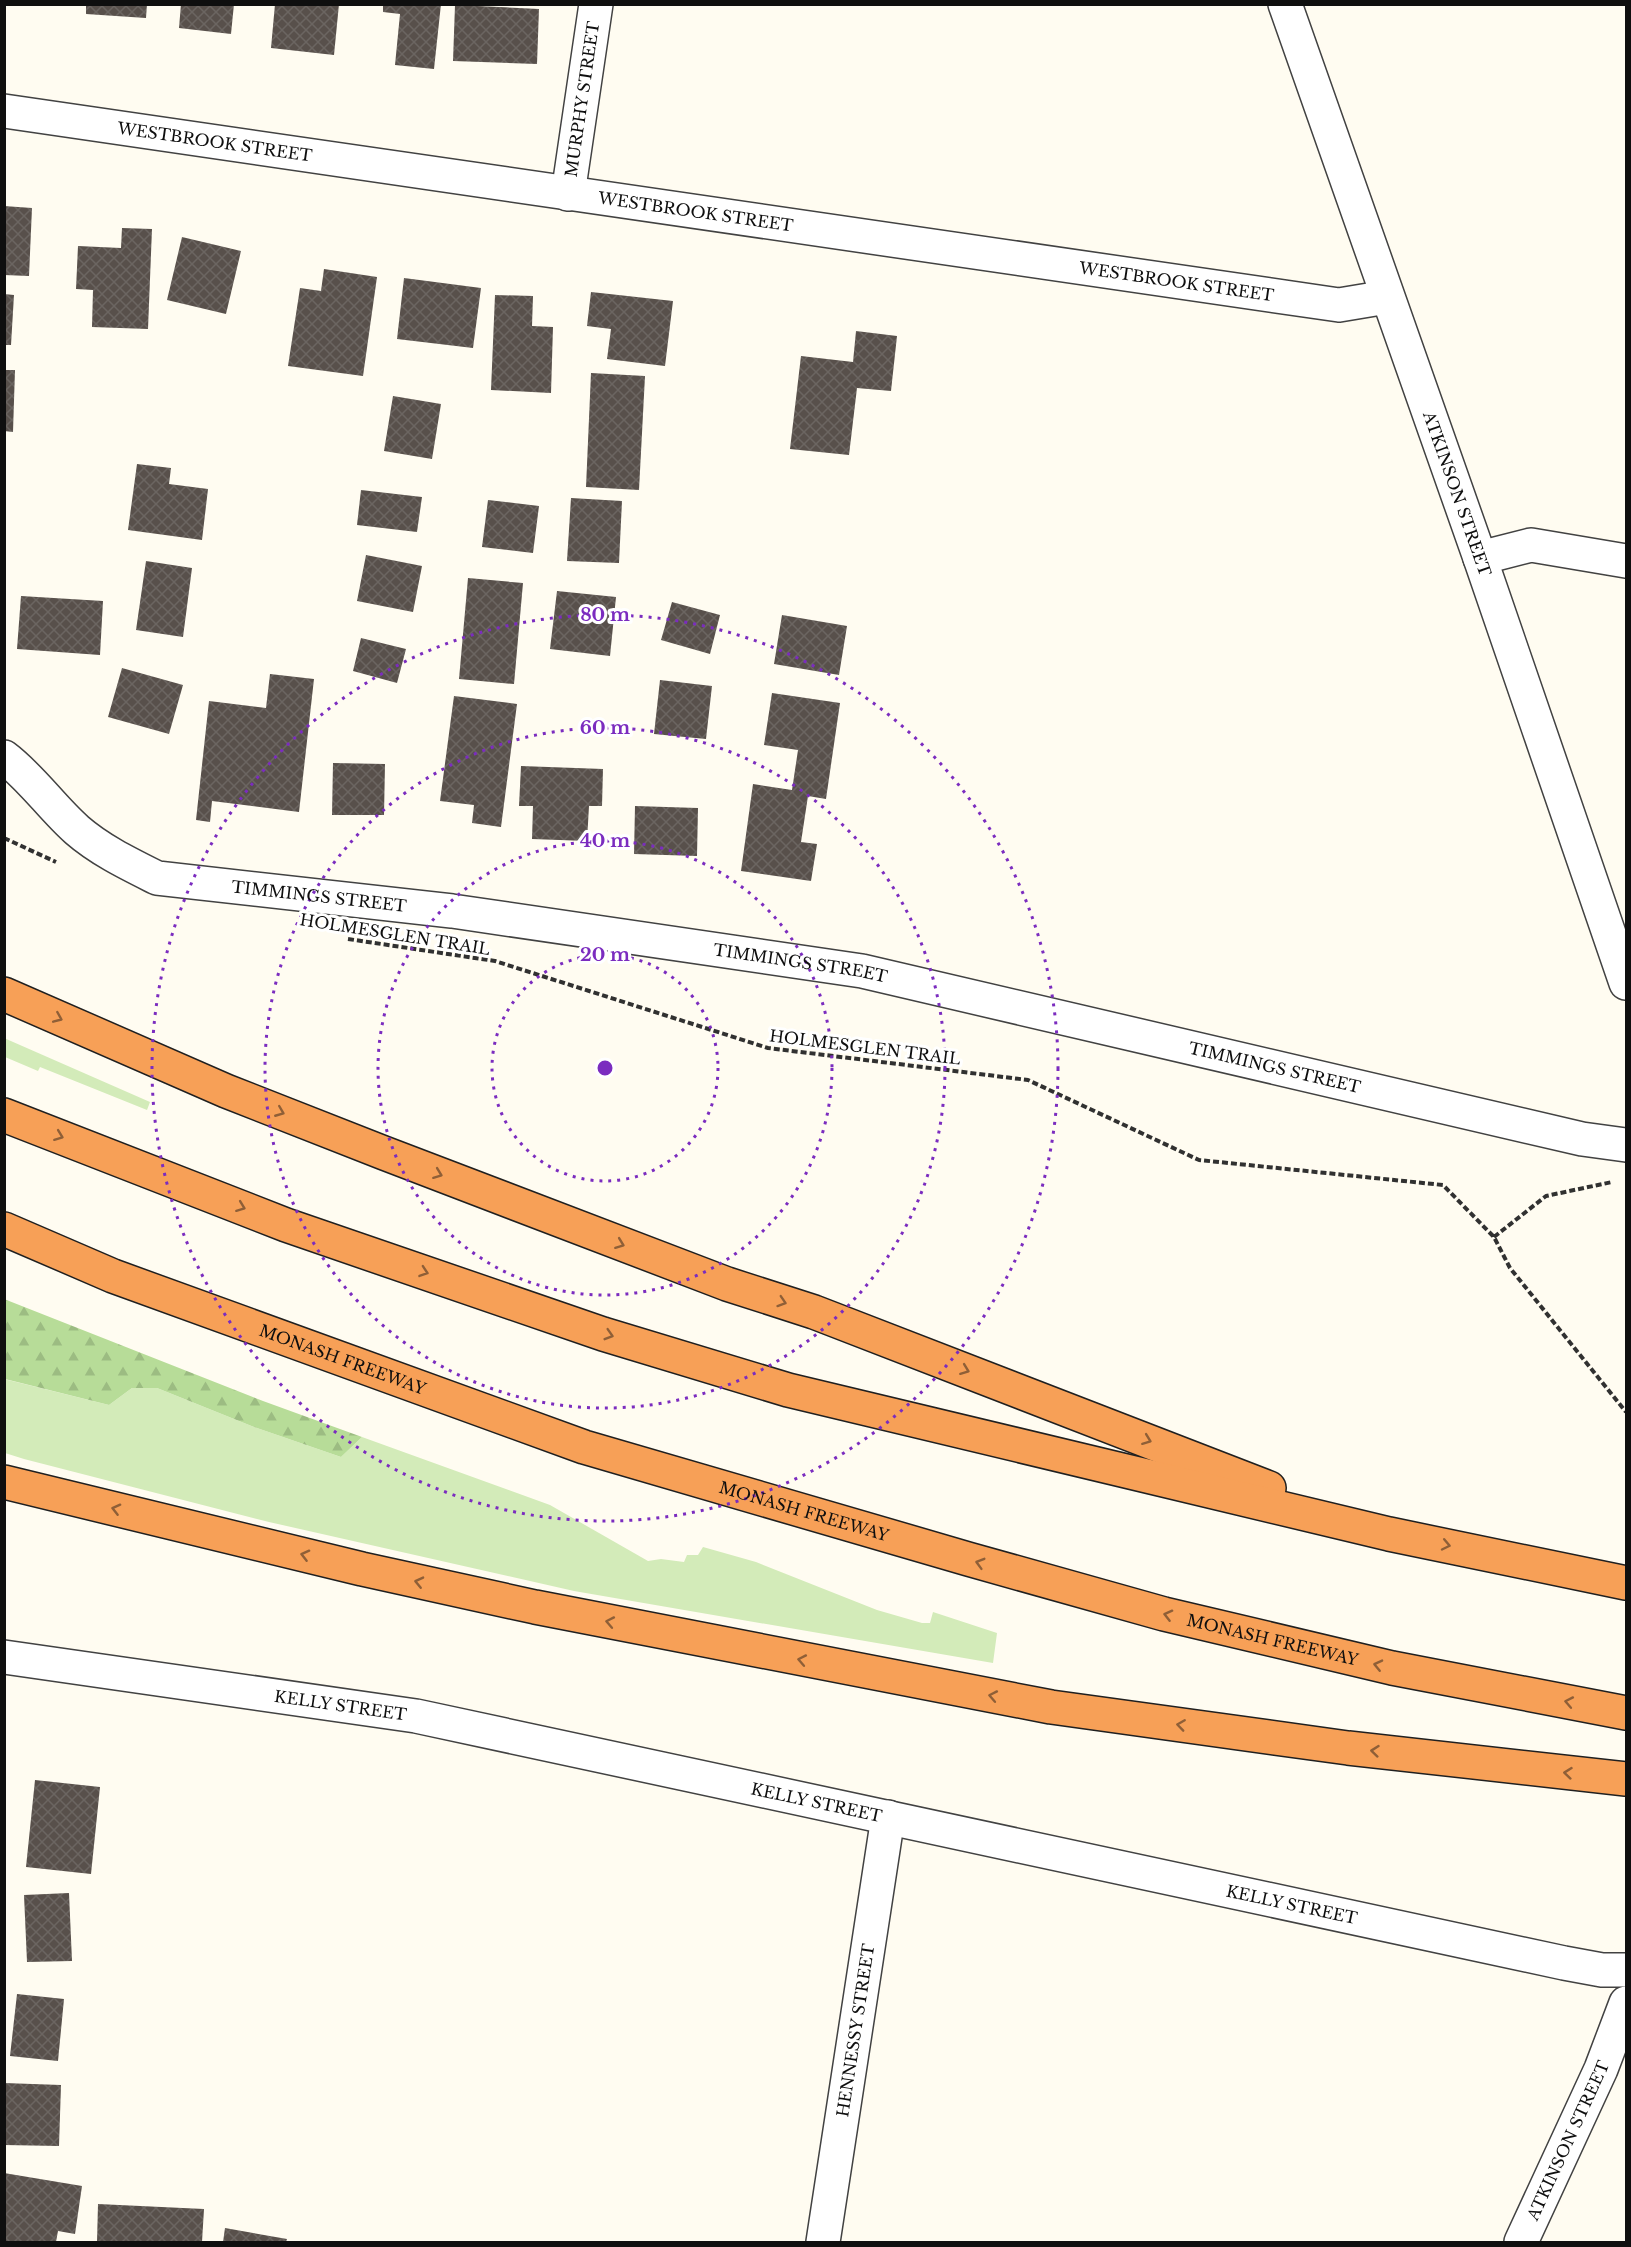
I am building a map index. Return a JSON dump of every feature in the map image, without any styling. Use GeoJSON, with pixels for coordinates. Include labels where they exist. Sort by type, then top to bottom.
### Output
{"type":"FeatureCollection","features":[{"type":"Feature","properties":{"kind":"highway"},"geometry":{"type":"LineString","coordinates":[[4,994],[226,1091],[384,1153],[727,1284],[825,1316],[1389,1534]]}},
{"type":"Feature","properties":{"kind":"highway"},"geometry":{"type":"LineString","coordinates":[[4,1115],[286,1225],[603,1334],[788,1390],[1389,1534],[1626,1583]]}},
{"type":"Feature","properties":{"kind":"highway","name":"MONASH FREEWAY"},"geometry":{"type":"LineString","coordinates":[[4,1229],[113,1276],[585,1447],[1164,1614],[1392,1668],[1626,1713]]}},
{"type":"Feature","properties":{"kind":"highway"},"geometry":{"type":"LineString","coordinates":[[4,1482],[362,1569],[535,1607],[1051,1707],[1348,1748],[1626,1779]]}},
{"type":"Feature","properties":{"kind":"street","name":"MURPHY STREET"},"geometry":{"type":"LineString","coordinates":[[568,194],[596,4]]}},
{"type":"Feature","properties":{"kind":"street","name":"ATKINSON STREET"},"geometry":{"type":"LineString","coordinates":[[1285,4],[1480,558],[1626,983]]}},
{"type":"Feature","properties":{"kind":"street","name":"WESTBROOK STREET"},"geometry":{"type":"LineString","coordinates":[[4,111],[1339,305],[1387,297]]}},
{"type":"Feature","properties":{"kind":"street"},"geometry":{"type":"LineString","coordinates":[[1480,558],[1531,545],[1626,561]]}},
{"type":"Feature","properties":{"kind":"street","name":"TIMMINGS STREET"},"geometry":{"type":"LineString","coordinates":[[4,757],[22,771],[76,830],[118,859],[157,878],[452,911],[862,971],[1582,1139],[1626,1145]]}},
{"type":"Feature","properties":{"kind":"street","name":"KELLY STREET"},"geometry":{"type":"LineString","coordinates":[[4,1657],[416,1716],[1553,1961],[1602,1970],[1626,1970]]}},
{"type":"Feature","properties":{"kind":"street","name":"HENNESSY STREET"},"geometry":{"type":"LineString","coordinates":[[823,2242],[888,1816]]}},
{"type":"Feature","properties":{"kind":"street","name":"ATKINSON STREET"},"geometry":{"type":"LineString","coordinates":[[1521,2242],[1601,2069],[1626,2003]]}},
{"type":"Feature","properties":{"kind":"path"},"geometry":{"type":"LineString","coordinates":[[4,838],[66,867]]}},
{"type":"Feature","properties":{"kind":"path","name":"HOLMESGLEN TRAIL"},"geometry":{"type":"LineString","coordinates":[[344,938],[495,961],[768,1048],[1028,1080],[1199,1160],[1443,1185],[1494,1237],[1510,1268],[1626,1412]]}},
{"type":"Feature","properties":{"kind":"path"},"geometry":{"type":"LineString","coordinates":[[1494,1237],[1534,1203],[1546,1196],[1615,1181]]}},
{"type":"Feature","properties":{"kind":"green space"},"geometry":{"type":"Polygon","coordinates":[[[4,1038],[150,1102],[147,1110],[40,1067],[38,1071],[5,1057],[4,1038]]]}},
{"type":"Feature","properties":{"kind":"green space"},"geometry":{"type":"Polygon","coordinates":[[[4,1299],[263,1401],[362,1437],[341,1457],[254,1427],[157,1388],[132,1388],[109,1405],[5,1379],[4,1299]]]}},
{"type":"Feature","properties":{"kind":"green space"},"geometry":{"type":"Polygon","coordinates":[[[4,1379],[109,1405],[132,1388],[157,1388],[254,1427],[341,1457],[362,1437],[550,1505],[648,1561],[661,1559],[684,1562],[687,1555],[698,1555],[703,1547],[756,1562],[877,1610],[922,1623],[930,1623],[933,1612],[997,1633],[993,1663],[574,1591],[269,1522],[24,1459],[5,1453],[4,1379]]]}},
{"type":"Feature","properties":{"kind":"building"},"geometry":{"type":"Polygon","coordinates":[[[86,4],[147,4],[146,18],[86,14],[86,4]]]}},
{"type":"Feature","properties":{"kind":"building"},"geometry":{"type":"Polygon","coordinates":[[[181,4],[234,4],[231,34],[179,28],[181,4]]]}},
{"type":"Feature","properties":{"kind":"building"},"geometry":{"type":"Polygon","coordinates":[[[275,4],[339,4],[334,55],[271,48],[275,4]]]}},
{"type":"Feature","properties":{"kind":"building"},"geometry":{"type":"Polygon","coordinates":[[[383,4],[441,4],[434,69],[395,65],[400,14],[383,12],[383,4]]]}},
{"type":"Feature","properties":{"kind":"building"},"geometry":{"type":"Polygon","coordinates":[[[455,5],[539,9],[537,64],[453,61],[455,5]]]}},
{"type":"Feature","properties":{"kind":"building"},"geometry":{"type":"Polygon","coordinates":[[[4,206],[32,208],[29,276],[4,275],[4,206]]]}},
{"type":"Feature","properties":{"kind":"building"},"geometry":{"type":"Polygon","coordinates":[[[122,228],[152,229],[148,329],[92,327],[93,290],[76,289],[78,246],[121,248],[122,228]]]}},
{"type":"Feature","properties":{"kind":"building"},"geometry":{"type":"Polygon","coordinates":[[[182,237],[241,251],[226,314],[167,300],[182,237]]]}},
{"type":"Feature","properties":{"kind":"building"},"geometry":{"type":"Polygon","coordinates":[[[324,269],[377,277],[363,376],[288,366],[300,288],[321,291],[324,269]]]}},
{"type":"Feature","properties":{"kind":"building"},"geometry":{"type":"Polygon","coordinates":[[[404,278],[481,288],[473,348],[397,339],[404,278]]]}},
{"type":"Feature","properties":{"kind":"building"},"geometry":{"type":"Polygon","coordinates":[[[591,292],[673,301],[665,366],[607,359],[611,329],[587,326],[591,292]]]}},
{"type":"Feature","properties":{"kind":"building"},"geometry":{"type":"Polygon","coordinates":[[[4,294],[14,295],[11,345],[4,345],[4,294]]]}},
{"type":"Feature","properties":{"kind":"building"},"geometry":{"type":"Polygon","coordinates":[[[495,295],[533,296],[532,326],[553,327],[551,393],[491,390],[495,295]]]}},
{"type":"Feature","properties":{"kind":"building"},"geometry":{"type":"Polygon","coordinates":[[[856,331],[897,336],[891,391],[857,388],[849,455],[790,449],[801,356],[853,362],[856,331]]]}},
{"type":"Feature","properties":{"kind":"building"},"geometry":{"type":"Polygon","coordinates":[[[4,370],[15,370],[13,432],[4,431],[4,370]]]}},
{"type":"Feature","properties":{"kind":"building"},"geometry":{"type":"Polygon","coordinates":[[[591,373],[645,376],[639,490],[586,487],[591,373]]]}},
{"type":"Feature","properties":{"kind":"building"},"geometry":{"type":"Polygon","coordinates":[[[393,396],[441,404],[432,459],[384,451],[393,396]]]}},
{"type":"Feature","properties":{"kind":"building"},"geometry":{"type":"Polygon","coordinates":[[[137,464],[171,468],[169,484],[208,489],[202,540],[128,530],[137,464]]]}},
{"type":"Feature","properties":{"kind":"building"},"geometry":{"type":"Polygon","coordinates":[[[361,490],[422,497],[417,532],[357,525],[361,490]]]}},
{"type":"Feature","properties":{"kind":"building"},"geometry":{"type":"Polygon","coordinates":[[[571,498],[622,501],[619,563],[567,561],[571,498]]]}},
{"type":"Feature","properties":{"kind":"building"},"geometry":{"type":"Polygon","coordinates":[[[488,500],[539,506],[533,553],[482,547],[488,500]]]}},
{"type":"Feature","properties":{"kind":"building"},"geometry":{"type":"Polygon","coordinates":[[[366,555],[422,566],[413,612],[357,601],[366,555]]]}},
{"type":"Feature","properties":{"kind":"building"},"geometry":{"type":"Polygon","coordinates":[[[146,561],[192,568],[183,637],[136,630],[146,561]]]}},
{"type":"Feature","properties":{"kind":"building"},"geometry":{"type":"Polygon","coordinates":[[[468,578],[523,583],[514,684],[459,679],[468,578]]]}},
{"type":"Feature","properties":{"kind":"building"},"geometry":{"type":"Polygon","coordinates":[[[557,591],[616,597],[610,656],[550,649],[557,591]]]}},
{"type":"Feature","properties":{"kind":"building"},"geometry":{"type":"Polygon","coordinates":[[[21,596],[103,601],[100,655],[17,649],[21,596]]]}},
{"type":"Feature","properties":{"kind":"building"},"geometry":{"type":"Polygon","coordinates":[[[672,602],[720,615],[710,654],[661,640],[672,602]]]}},
{"type":"Feature","properties":{"kind":"building"},"geometry":{"type":"Polygon","coordinates":[[[782,615],[847,626],[839,675],[774,664],[782,615]]]}},
{"type":"Feature","properties":{"kind":"building"},"geometry":{"type":"Polygon","coordinates":[[[361,638],[406,649],[397,683],[353,671],[361,638]]]}},
{"type":"Feature","properties":{"kind":"building"},"geometry":{"type":"Polygon","coordinates":[[[122,668],[183,685],[169,734],[108,717],[122,668]]]}},
{"type":"Feature","properties":{"kind":"building"},"geometry":{"type":"Polygon","coordinates":[[[270,674],[314,679],[299,812],[212,801],[210,822],[196,820],[209,701],[266,708],[270,674]]]}},
{"type":"Feature","properties":{"kind":"building"},"geometry":{"type":"Polygon","coordinates":[[[660,680],[712,686],[706,739],[654,734],[660,680]]]}},
{"type":"Feature","properties":{"kind":"building"},"geometry":{"type":"Polygon","coordinates":[[[772,693],[840,703],[826,799],[808,796],[801,842],[817,844],[811,881],[741,871],[753,784],[792,790],[798,750],[764,745],[772,693]]]}},
{"type":"Feature","properties":{"kind":"building"},"geometry":{"type":"Polygon","coordinates":[[[454,696],[517,704],[501,827],[472,823],[474,805],[440,801],[454,696]]]}},
{"type":"Feature","properties":{"kind":"building"},"geometry":{"type":"Polygon","coordinates":[[[333,763],[385,764],[384,815],[332,815],[333,763]]]}},
{"type":"Feature","properties":{"kind":"building"},"geometry":{"type":"Polygon","coordinates":[[[521,766],[603,769],[602,806],[589,806],[587,841],[532,839],[533,806],[519,806],[521,766]]]}},
{"type":"Feature","properties":{"kind":"building"},"geometry":{"type":"Polygon","coordinates":[[[635,806],[698,808],[697,856],[634,854],[635,806]]]}},
{"type":"Feature","properties":{"kind":"building"},"geometry":{"type":"Polygon","coordinates":[[[35,1780],[100,1787],[91,1874],[26,1867],[35,1780]]]}},
{"type":"Feature","properties":{"kind":"building"},"geometry":{"type":"Polygon","coordinates":[[[69,1893],[72,1961],[27,1962],[24,1895],[69,1893]]]}},
{"type":"Feature","properties":{"kind":"building"},"geometry":{"type":"Polygon","coordinates":[[[17,1994],[64,1999],[58,2061],[10,2056],[17,1994]]]}},
{"type":"Feature","properties":{"kind":"building"},"geometry":{"type":"Polygon","coordinates":[[[4,2083],[61,2085],[59,2146],[4,2145],[4,2083]]]}},
{"type":"Feature","properties":{"kind":"building"},"geometry":{"type":"Polygon","coordinates":[[[4,2173],[82,2186],[75,2234],[58,2231],[56,2242],[4,2242],[4,2173]]]}},
{"type":"Feature","properties":{"kind":"building"},"geometry":{"type":"Polygon","coordinates":[[[98,2204],[204,2209],[202,2242],[97,2242],[98,2204]]]}},
{"type":"Feature","properties":{"kind":"building"},"geometry":{"type":"Polygon","coordinates":[[[225,2228],[287,2239],[286,2242],[223,2242],[225,2228]]]}}]}
